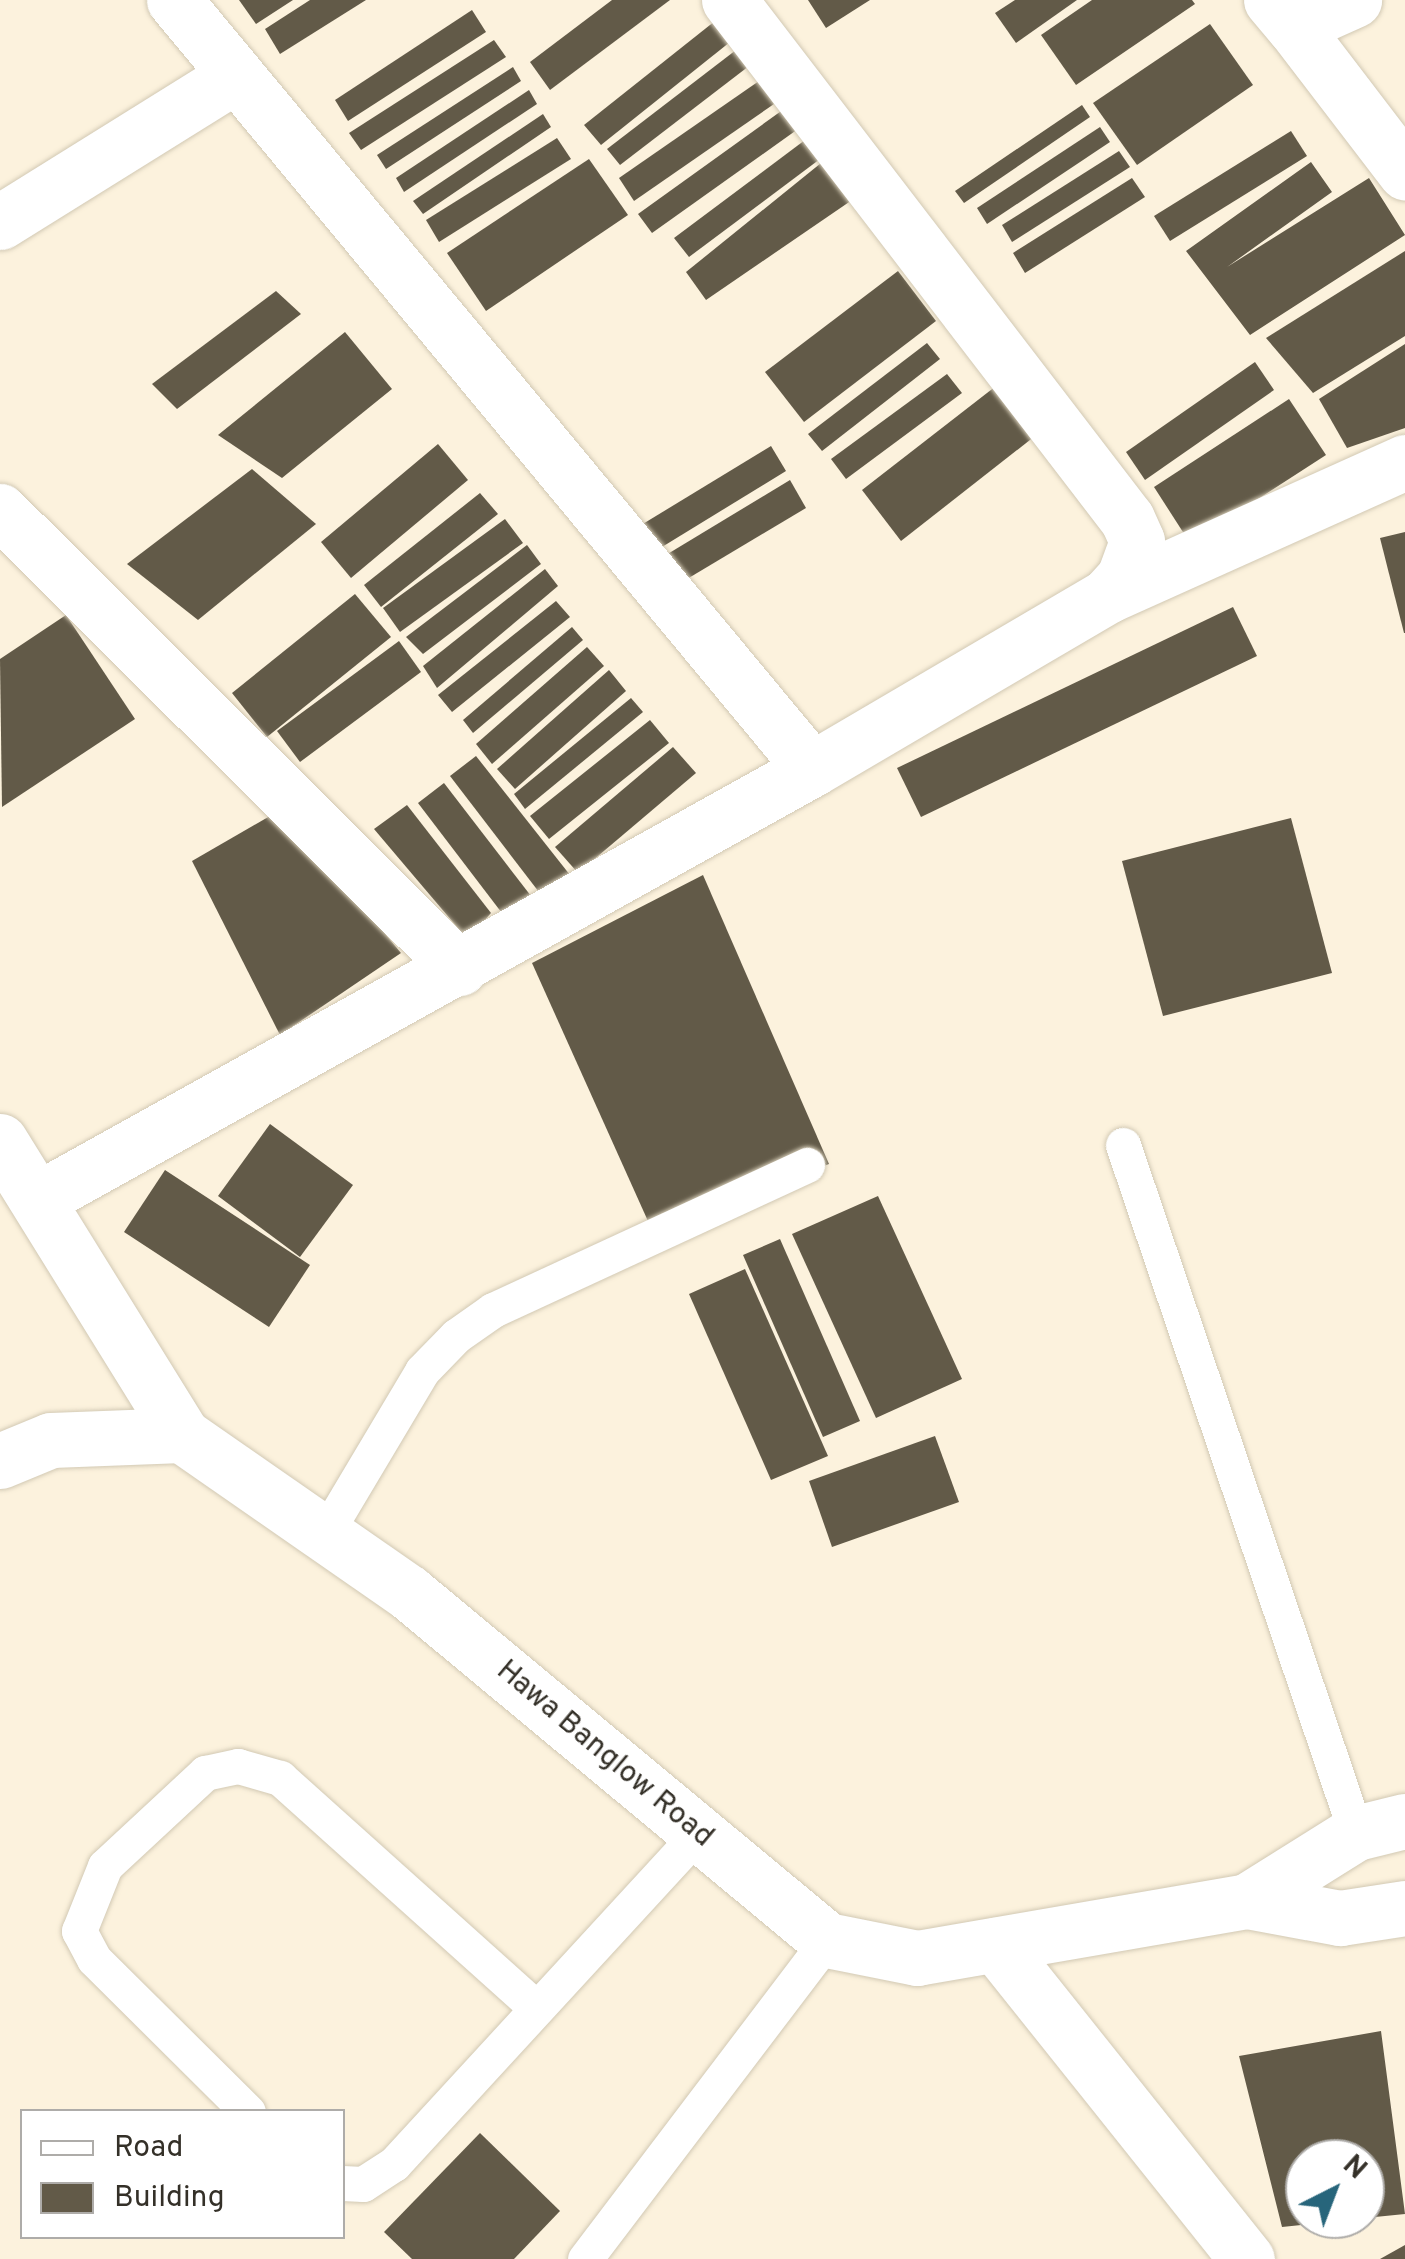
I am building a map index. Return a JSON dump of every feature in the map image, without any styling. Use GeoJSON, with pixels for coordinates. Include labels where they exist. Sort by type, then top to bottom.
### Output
{"type":"FeatureCollection","features":[{"type":"Feature","properties":{"kind":"street"},"geometry":{"type":"LineString","coordinates":[[174,0],[235,76],[346,197],[812,769]]}},
{"type":"Feature","properties":{"kind":"street"},"geometry":{"type":"LineString","coordinates":[[728,0],[1127,519],[1137,541],[1107,596]]}},
{"type":"Feature","properties":{"kind":"street"},"geometry":{"type":"LineString","coordinates":[[1354,0],[1282,14],[1405,172]]}},
{"type":"Feature","properties":{"kind":"street"},"geometry":{"type":"LineString","coordinates":[[0,222],[235,76]]}},
{"type":"Feature","properties":{"kind":"street"},"geometry":{"type":"LineString","coordinates":[[40,1198],[812,769],[1107,596],[1405,462]]}},
{"type":"Feature","properties":{"kind":"street"},"geometry":{"type":"LineString","coordinates":[[0,511],[459,968]]}},
{"type":"Feature","properties":{"kind":"street"},"geometry":{"type":"LineString","coordinates":[[0,1141],[40,1198],[182,1435],[51,1440],[0,1462]]}},
{"type":"Feature","properties":{"kind":"street","name":"Hawa Banglow Road"},"geometry":{"type":"LineString","coordinates":[[182,1435],[325,1534],[827,1940],[917,1958],[1247,1901],[1381,1827]]}},
{"type":"Feature","properties":{"kind":"street","name":"Hawa Banglow Road"},"geometry":{"type":"LineString","coordinates":[[1247,1901],[1340,1918],[1405,1908]]}},
{"type":"Feature","properties":{"kind":"street"},"geometry":{"type":"LineString","coordinates":[[996,1945],[1247,2259]]}},
{"type":"Feature","properties":{"kind":"lane"},"geometry":{"type":"LineString","coordinates":[[1123,1144],[1381,1827]]}},
{"type":"Feature","properties":{"kind":"lane"},"geometry":{"type":"LineString","coordinates":[[325,1534],[422,1371],[456,1336],[493,1310],[807,1165]]}},
{"type":"Feature","properties":{"kind":"lane"},"geometry":{"type":"LineString","coordinates":[[245,2109],[94,1959],[79,1931],[105,1866],[205,1773],[238,1766],[280,1778],[536,2008]]}},
{"type":"Feature","properties":{"kind":"lane"},"geometry":{"type":"LineString","coordinates":[[345,2183],[363,2184],[394,2164],[698,1834]]}},
{"type":"Feature","properties":{"kind":"lane"},"geometry":{"type":"LineString","coordinates":[[585,2259],[827,1940]]}},
{"type":"Feature","properties":{"kind":"building"},"geometry":{"type":"Polygon","coordinates":[[[239,0],[293,0],[256,24],[239,0]]]}},
{"type":"Feature","properties":{"kind":"building"},"geometry":{"type":"Polygon","coordinates":[[[310,0],[366,0],[280,54],[265,29],[310,0]]]}},
{"type":"Feature","properties":{"kind":"building"},"geometry":{"type":"Polygon","coordinates":[[[612,0],[670,0],[550,90],[530,62],[612,0]]]}},
{"type":"Feature","properties":{"kind":"building"},"geometry":{"type":"Polygon","coordinates":[[[808,0],[870,0],[826,28],[808,0]]]}},
{"type":"Feature","properties":{"kind":"building"},"geometry":{"type":"Polygon","coordinates":[[[1015,0],[1077,0],[1016,43],[995,13],[1015,0]]]}},
{"type":"Feature","properties":{"kind":"building"},"geometry":{"type":"Polygon","coordinates":[[[1092,0],[1192,0],[1195,4],[1076,85],[1041,35],[1092,0]]]}},
{"type":"Feature","properties":{"kind":"building"},"geometry":{"type":"Polygon","coordinates":[[[472,10],[486,32],[348,121],[335,100],[472,10]]]}},
{"type":"Feature","properties":{"kind":"building"},"geometry":{"type":"Polygon","coordinates":[[[715,21],[730,42],[601,145],[584,125],[715,21]]]}},
{"type":"Feature","properties":{"kind":"building"},"geometry":{"type":"Polygon","coordinates":[[[1210,24],[1253,85],[1137,165],[1093,103],[1210,24]]]}},
{"type":"Feature","properties":{"kind":"building"},"geometry":{"type":"Polygon","coordinates":[[[494,40],[506,57],[361,150],[349,133],[494,40]]]}},
{"type":"Feature","properties":{"kind":"building"},"geometry":{"type":"Polygon","coordinates":[[[736,50],[749,66],[620,165],[607,149],[736,50]]]}},
{"type":"Feature","properties":{"kind":"building"},"geometry":{"type":"Polygon","coordinates":[[[513,67],[521,81],[386,169],[377,155],[513,67]]]}},
{"type":"Feature","properties":{"kind":"building"},"geometry":{"type":"Polygon","coordinates":[[[759,81],[774,104],[634,201],[619,178],[759,81]]]}},
{"type":"Feature","properties":{"kind":"building"},"geometry":{"type":"Polygon","coordinates":[[[529,90],[537,104],[404,192],[396,178],[529,90]]]}},
{"type":"Feature","properties":{"kind":"building"},"geometry":{"type":"Polygon","coordinates":[[[1082,105],[1090,117],[964,203],[955,191],[1082,105]]]}},
{"type":"Feature","properties":{"kind":"building"},"geometry":{"type":"Polygon","coordinates":[[[784,109],[798,129],[652,233],[638,214],[784,109]]]}},
{"type":"Feature","properties":{"kind":"building"},"geometry":{"type":"Polygon","coordinates":[[[543,114],[551,127],[423,214],[413,201],[543,114]]]}},
{"type":"Feature","properties":{"kind":"building"},"geometry":{"type":"Polygon","coordinates":[[[1100,127],[1110,142],[987,224],[977,208],[1100,127]]]}},
{"type":"Feature","properties":{"kind":"building"},"geometry":{"type":"Polygon","coordinates":[[[1291,131],[1307,156],[1170,241],[1154,216],[1291,131]]]}},
{"type":"Feature","properties":{"kind":"building"},"geometry":{"type":"Polygon","coordinates":[[[809,137],[824,156],[689,257],[674,238],[809,137]]]}},
{"type":"Feature","properties":{"kind":"building"},"geometry":{"type":"Polygon","coordinates":[[[557,138],[571,159],[439,242],[426,220],[557,138]]]}},
{"type":"Feature","properties":{"kind":"building"},"geometry":{"type":"Polygon","coordinates":[[[1119,151],[1130,167],[1012,242],[1002,225],[1119,151]]]}},
{"type":"Feature","properties":{"kind":"building"},"geometry":{"type":"Polygon","coordinates":[[[589,159],[628,215],[486,311],[447,253],[589,159]]]}},
{"type":"Feature","properties":{"kind":"building"},"geometry":{"type":"Polygon","coordinates":[[[826,159],[855,198],[706,300],[686,272],[826,159]]]}},
{"type":"Feature","properties":{"kind":"building"},"geometry":{"type":"Polygon","coordinates":[[[1311,162],[1332,192],[1227,267],[1369,178],[1405,235],[1250,335],[1186,251],[1311,162]]]}},
{"type":"Feature","properties":{"kind":"building"},"geometry":{"type":"Polygon","coordinates":[[[1132,178],[1145,197],[1025,273],[1013,253],[1132,178]]]}},
{"type":"Feature","properties":{"kind":"building"},"geometry":{"type":"Polygon","coordinates":[[[1405,251],[1405,336],[1313,393],[1266,338],[1405,251]]]}},
{"type":"Feature","properties":{"kind":"building"},"geometry":{"type":"Polygon","coordinates":[[[898,271],[936,321],[804,422],[765,372],[898,271]]]}},
{"type":"Feature","properties":{"kind":"building"},"geometry":{"type":"Polygon","coordinates":[[[276,291],[301,314],[177,409],[152,384],[276,291]]]}},
{"type":"Feature","properties":{"kind":"building"},"geometry":{"type":"Polygon","coordinates":[[[345,332],[392,389],[282,478],[218,435],[345,332]]]}},
{"type":"Feature","properties":{"kind":"building"},"geometry":{"type":"Polygon","coordinates":[[[927,343],[940,359],[822,451],[808,434],[927,343]]]}},
{"type":"Feature","properties":{"kind":"building"},"geometry":{"type":"Polygon","coordinates":[[[1405,344],[1405,428],[1347,448],[1319,399],[1405,344]]]}},
{"type":"Feature","properties":{"kind":"building"},"geometry":{"type":"Polygon","coordinates":[[[1255,362],[1274,390],[1145,480],[1126,452],[1255,362]]]}},
{"type":"Feature","properties":{"kind":"building"},"geometry":{"type":"Polygon","coordinates":[[[947,374],[962,393],[846,479],[831,459],[947,374]]]}},
{"type":"Feature","properties":{"kind":"building"},"geometry":{"type":"Polygon","coordinates":[[[996,386],[1035,436],[901,541],[862,490],[996,386]]]}},
{"type":"Feature","properties":{"kind":"building"},"geometry":{"type":"Polygon","coordinates":[[[1289,399],[1326,455],[1190,543],[1154,487],[1289,399]]]}},
{"type":"Feature","properties":{"kind":"building"},"geometry":{"type":"Polygon","coordinates":[[[438,444],[468,480],[351,578],[321,542],[438,444]]]}},
{"type":"Feature","properties":{"kind":"building"},"geometry":{"type":"Polygon","coordinates":[[[771,446],[786,471],[644,558],[628,533],[771,446]]]}},
{"type":"Feature","properties":{"kind":"building"},"geometry":{"type":"Polygon","coordinates":[[[252,469],[316,524],[198,620],[127,564],[252,469]]]}},
{"type":"Feature","properties":{"kind":"building"},"geometry":{"type":"Polygon","coordinates":[[[790,480],[806,508],[677,585],[661,558],[790,480]]]}},
{"type":"Feature","properties":{"kind":"building"},"geometry":{"type":"Polygon","coordinates":[[[480,493],[498,514],[381,607],[364,585],[480,493]]]}},
{"type":"Feature","properties":{"kind":"building"},"geometry":{"type":"Polygon","coordinates":[[[505,519],[523,543],[400,632],[383,608],[505,519]]]}},
{"type":"Feature","properties":{"kind":"building"},"geometry":{"type":"Polygon","coordinates":[[[1405,532],[1405,633],[1404,633],[1380,538],[1405,532]]]}},
{"type":"Feature","properties":{"kind":"building"},"geometry":{"type":"Polygon","coordinates":[[[527,545],[541,564],[423,654],[406,637],[527,545]]]}},
{"type":"Feature","properties":{"kind":"building"},"geometry":{"type":"Polygon","coordinates":[[[545,569],[558,586],[437,688],[423,666],[545,569]]]}},
{"type":"Feature","properties":{"kind":"building"},"geometry":{"type":"Polygon","coordinates":[[[355,594],[391,637],[267,737],[232,693],[355,594]]]}},
{"type":"Feature","properties":{"kind":"building"},"geometry":{"type":"Polygon","coordinates":[[[556,601],[570,617],[452,712],[438,695],[556,601]]]}},
{"type":"Feature","properties":{"kind":"building"},"geometry":{"type":"Polygon","coordinates":[[[1233,607],[1257,656],[921,817],[897,768],[1233,607]]]}},
{"type":"Feature","properties":{"kind":"building"},"geometry":{"type":"Polygon","coordinates":[[[66,615],[135,719],[2,807],[0,659],[66,615]]]}},
{"type":"Feature","properties":{"kind":"building"},"geometry":{"type":"Polygon","coordinates":[[[572,627],[583,640],[473,733],[463,720],[572,627]]]}},
{"type":"Feature","properties":{"kind":"building"},"geometry":{"type":"Polygon","coordinates":[[[399,641],[421,672],[300,762],[277,731],[399,641]]]}},
{"type":"Feature","properties":{"kind":"building"},"geometry":{"type":"Polygon","coordinates":[[[587,647],[604,666],[492,764],[476,744],[587,647]]]}},
{"type":"Feature","properties":{"kind":"building"},"geometry":{"type":"Polygon","coordinates":[[[609,670],[626,691],[515,789],[497,769],[609,670]]]}},
{"type":"Feature","properties":{"kind":"building"},"geometry":{"type":"Polygon","coordinates":[[[631,698],[643,712],[525,809],[514,794],[631,698]]]}},
{"type":"Feature","properties":{"kind":"building"},"geometry":{"type":"Polygon","coordinates":[[[650,720],[669,743],[549,839],[530,816],[650,720]]]}},
{"type":"Feature","properties":{"kind":"building"},"geometry":{"type":"Polygon","coordinates":[[[673,747],[696,773],[578,873],[555,847],[673,747]]]}},
{"type":"Feature","properties":{"kind":"building"},"geometry":{"type":"Polygon","coordinates":[[[476,756],[570,875],[542,896],[450,776],[476,756]]]}},
{"type":"Feature","properties":{"kind":"building"},"geometry":{"type":"Polygon","coordinates":[[[444,783],[531,896],[508,921],[418,803],[444,783]]]}},
{"type":"Feature","properties":{"kind":"building"},"geometry":{"type":"Polygon","coordinates":[[[407,805],[491,913],[468,940],[374,829],[407,805]]]}},
{"type":"Feature","properties":{"kind":"building"},"geometry":{"type":"Polygon","coordinates":[[[282,809],[401,953],[280,1035],[192,861],[282,809]]]}},
{"type":"Feature","properties":{"kind":"building"},"geometry":{"type":"Polygon","coordinates":[[[1291,818],[1332,973],[1163,1016],[1122,861],[1291,818]]]}},
{"type":"Feature","properties":{"kind":"building"},"geometry":{"type":"Polygon","coordinates":[[[703,875],[829,1164],[652,1230],[532,963],[703,875]]]}},
{"type":"Feature","properties":{"kind":"building"},"geometry":{"type":"Polygon","coordinates":[[[270,1124],[353,1185],[300,1257],[218,1196],[270,1124]]]}},
{"type":"Feature","properties":{"kind":"building"},"geometry":{"type":"Polygon","coordinates":[[[165,1170],[310,1265],[269,1327],[124,1232],[165,1170]]]}},
{"type":"Feature","properties":{"kind":"building"},"geometry":{"type":"Polygon","coordinates":[[[878,1196],[962,1379],[876,1418],[792,1234],[878,1196]]]}},
{"type":"Feature","properties":{"kind":"building"},"geometry":{"type":"Polygon","coordinates":[[[780,1239],[860,1421],[823,1437],[743,1255],[780,1239]]]}},
{"type":"Feature","properties":{"kind":"building"},"geometry":{"type":"Polygon","coordinates":[[[745,1269],[828,1456],[771,1480],[689,1294],[745,1269]]]}},
{"type":"Feature","properties":{"kind":"building"},"geometry":{"type":"Polygon","coordinates":[[[935,1436],[959,1502],[832,1547],[809,1481],[935,1436]]]}},
{"type":"Feature","properties":{"kind":"building"},"geometry":{"type":"Polygon","coordinates":[[[1381,2031],[1405,2214],[1385,2216],[1385,2139],[1285,2139],[1282,2227],[1239,2056],[1381,2031]]]}},
{"type":"Feature","properties":{"kind":"building"},"geometry":{"type":"Polygon","coordinates":[[[480,2133],[560,2211],[514,2259],[412,2259],[384,2232],[480,2133]]]}},
{"type":"Feature","properties":{"kind":"building"},"geometry":{"type":"Polygon","coordinates":[[[1405,2245],[1405,2259],[1380,2259],[1405,2245]]]}}]}
